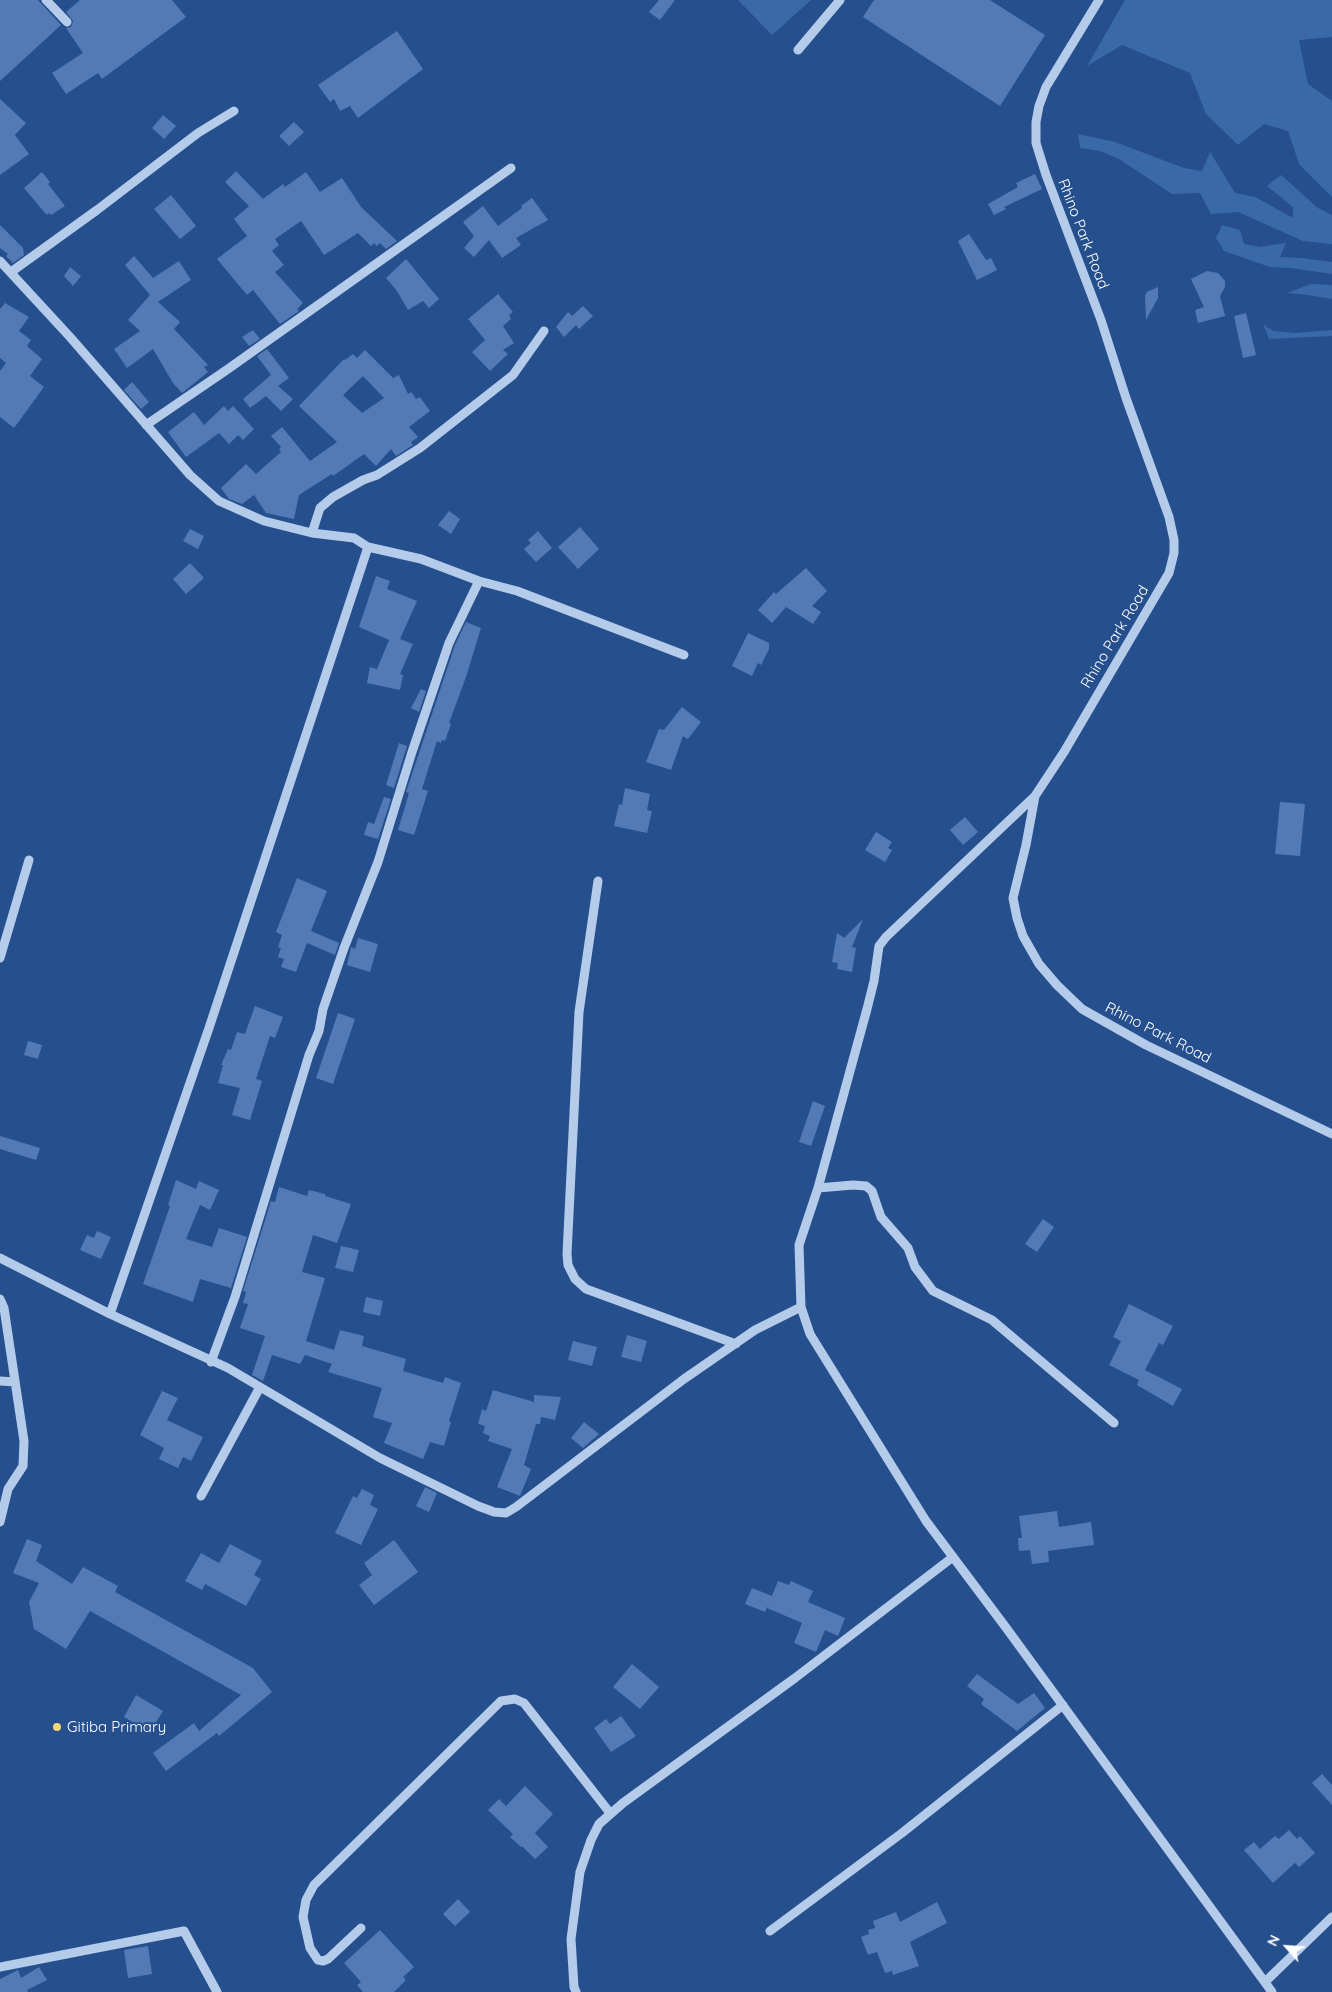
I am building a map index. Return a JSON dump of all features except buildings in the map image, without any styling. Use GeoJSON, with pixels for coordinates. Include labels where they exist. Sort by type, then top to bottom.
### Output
{"type":"FeatureCollection","features":[{"type":"Feature","properties":{"kind":"street"},"geometry":{"type":"LineString","coordinates":[[46,0],[67,22]]}},
{"type":"Feature","properties":{"kind":"street"},"geometry":{"type":"LineString","coordinates":[[798,50],[840,0]]}},
{"type":"Feature","properties":{"kind":"street","name":"Rhino Park Road"},"geometry":{"type":"LineString","coordinates":[[1099,0],[1046,87],[1039,106],[1036,122],[1036,143],[1046,175],[1101,320],[1126,398],[1169,517],[1174,540],[1174,553],[1169,573],[1064,752],[1035,796],[1026,845],[1013,898],[1017,918],[1039,964],[1082,1009],[1146,1045],[1332,1134]]}},
{"type":"Feature","properties":{"kind":"street"},"geometry":{"type":"LineString","coordinates":[[11,272],[97,210],[198,133],[234,111]]}},
{"type":"Feature","properties":{"kind":"street"},"geometry":{"type":"LineString","coordinates":[[146,425],[511,168]]}},
{"type":"Feature","properties":{"kind":"street"},"geometry":{"type":"LineString","coordinates":[[0,261],[70,336],[190,475],[219,502],[264,521],[312,533],[354,538],[368,547],[421,559],[479,582],[517,591],[684,655]]}},
{"type":"Feature","properties":{"kind":"street"},"geometry":{"type":"LineString","coordinates":[[312,533],[320,508],[333,497],[362,480],[377,475],[420,448],[513,375],[544,331]]}},
{"type":"Feature","properties":{"kind":"street"},"geometry":{"type":"LineString","coordinates":[[110,1314],[206,1037],[368,547]]}},
{"type":"Feature","properties":{"kind":"street"},"geometry":{"type":"LineString","coordinates":[[211,1362],[235,1297],[318,1031],[323,1009],[344,948],[378,862],[412,752],[449,643],[479,582]]}},
{"type":"Feature","properties":{"kind":"street"},"geometry":{"type":"LineString","coordinates":[[1035,796],[879,946],[874,981],[867,1009],[818,1188],[799,1245],[800,1307],[814,1341],[926,1521],[1272,1992]]}},
{"type":"Feature","properties":{"kind":"street"},"geometry":{"type":"LineString","coordinates":[[0,958],[29,860]]}},
{"type":"Feature","properties":{"kind":"street"},"geometry":{"type":"LineString","coordinates":[[598,880],[579,1012],[567,1245],[568,1265],[575,1279],[586,1289],[736,1344]]}},
{"type":"Feature","properties":{"kind":"street"},"geometry":{"type":"LineString","coordinates":[[818,1188],[852,1185],[866,1186],[872,1192],[880,1217],[908,1248],[915,1267],[933,1291],[992,1320],[1114,1423]]}},
{"type":"Feature","properties":{"kind":"street"},"geometry":{"type":"LineString","coordinates":[[0,1258],[110,1314],[211,1362],[228,1368],[380,1458],[478,1506],[494,1512],[506,1513],[684,1379],[755,1330],[800,1307]]}},
{"type":"Feature","properties":{"kind":"street"},"geometry":{"type":"LineString","coordinates":[[0,1299],[4,1308],[24,1441],[23,1466],[4,1489],[0,1522]]}},
{"type":"Feature","properties":{"kind":"street"},"geometry":{"type":"LineString","coordinates":[[0,1381],[15,1382]]}},
{"type":"Feature","properties":{"kind":"street"},"geometry":{"type":"LineString","coordinates":[[201,1496],[260,1387]]}},
{"type":"Feature","properties":{"kind":"street"},"geometry":{"type":"LineString","coordinates":[[576,1992],[574,1988],[571,1939],[580,1872],[595,1831],[610,1813],[795,1678],[953,1557]]}},
{"type":"Feature","properties":{"kind":"street"},"geometry":{"type":"LineString","coordinates":[[362,1928],[328,1959],[318,1960],[310,1948],[303,1917],[306,1900],[314,1885],[501,1701],[515,1699],[524,1703],[610,1813]]}},
{"type":"Feature","properties":{"kind":"street"},"geometry":{"type":"LineString","coordinates":[[770,1931],[902,1833],[1063,1705]]}},
{"type":"Feature","properties":{"kind":"street"},"geometry":{"type":"LineString","coordinates":[[1264,1982],[1332,1917]]}},
{"type":"Feature","properties":{"kind":"street"},"geometry":{"type":"LineString","coordinates":[[0,1967],[184,1931],[217,1992]]}},
{"type":"Feature","properties":{"kind":"shaded area"},"geometry":{"type":"Polygon","coordinates":[[[738,0],[811,0],[772,35],[738,0]]]}},
{"type":"Feature","properties":{"kind":"shaded area"},"geometry":{"type":"Polygon","coordinates":[[[1125,0],[1332,0],[1332,37],[1299,40],[1308,84],[1332,101],[1332,197],[1299,164],[1288,131],[1264,124],[1238,145],[1206,114],[1190,73],[1122,45],[1087,66],[1125,0]]]}},
{"type":"Feature","properties":{"kind":"shaded area"},"geometry":{"type":"Polygon","coordinates":[[[1078,134],[1115,142],[1184,168],[1202,171],[1210,152],[1235,193],[1255,197],[1293,218],[1293,207],[1267,186],[1281,175],[1318,208],[1332,215],[1332,244],[1303,241],[1238,212],[1211,214],[1200,193],[1172,194],[1119,159],[1100,151],[1080,148],[1078,134]]]}},
{"type":"Feature","properties":{"kind":"shaded area"},"geometry":{"type":"Polygon","coordinates":[[[1222,225],[1240,230],[1244,244],[1260,247],[1286,243],[1280,257],[1332,262],[1332,274],[1270,267],[1224,251],[1216,238],[1222,225]]]}},
{"type":"Feature","properties":{"kind":"shaded area"},"geometry":{"type":"Polygon","coordinates":[[[1311,284],[1332,285],[1332,299],[1287,293],[1311,284]]]}},
{"type":"Feature","properties":{"kind":"shaded area"},"geometry":{"type":"Polygon","coordinates":[[[1263,324],[1273,331],[1295,333],[1332,330],[1332,336],[1269,339],[1263,324]]]}},
{"type":"Feature","properties":{"kind":"place","name":"Gitiba Primary"},"geometry":{"type":"Point","coordinates":[57,1727]}}]}
